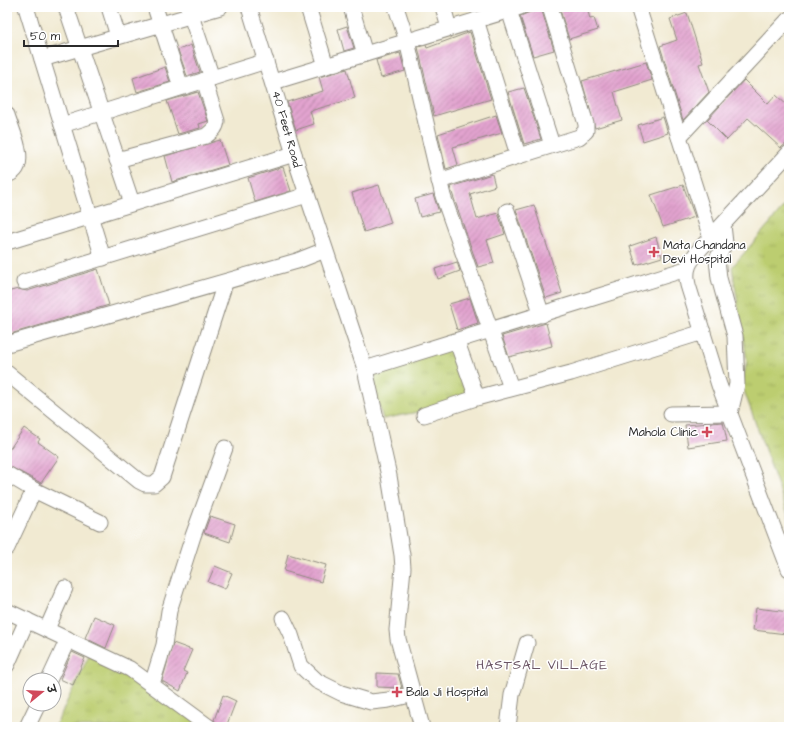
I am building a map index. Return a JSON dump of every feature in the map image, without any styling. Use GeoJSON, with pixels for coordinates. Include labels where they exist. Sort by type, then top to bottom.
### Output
{"type":"FeatureCollection","features":[{"type":"Feature","properties":{"kind":"street"},"geometry":{"type":"LineString","coordinates":[[26,7],[89,217],[103,258]]}},
{"type":"Feature","properties":{"kind":"street"},"geometry":{"type":"LineString","coordinates":[[66,7],[132,203]]}},
{"type":"Feature","properties":{"kind":"street"},"geometry":{"type":"LineString","coordinates":[[109,7],[118,36]]}},
{"type":"Feature","properties":{"kind":"street"},"geometry":{"type":"LineString","coordinates":[[155,7],[181,87]]}},
{"type":"Feature","properties":{"kind":"street"},"geometry":{"type":"LineString","coordinates":[[42,59],[160,24],[190,11],[220,7]]}},
{"type":"Feature","properties":{"kind":"street","name":"40 Feet Road"},"geometry":{"type":"LineString","coordinates":[[249,7],[307,195],[365,369],[390,476],[403,568],[397,630],[400,647],[422,727]]}},
{"type":"Feature","properties":{"kind":"street"},"geometry":{"type":"LineString","coordinates":[[308,7],[326,66]]}},
{"type":"Feature","properties":{"kind":"street"},"geometry":{"type":"LineString","coordinates":[[351,7],[365,54]]}},
{"type":"Feature","properties":{"kind":"street"},"geometry":{"type":"LineString","coordinates":[[396,7],[407,41],[439,181],[511,388]]}},
{"type":"Feature","properties":{"kind":"street"},"geometry":{"type":"LineString","coordinates":[[442,7],[449,28]]}},
{"type":"Feature","properties":{"kind":"street"},"geometry":{"type":"LineString","coordinates":[[439,181],[518,155],[580,137],[587,129],[550,7]]}},
{"type":"Feature","properties":{"kind":"street"},"geometry":{"type":"LineString","coordinates":[[638,7],[711,238]]}},
{"type":"Feature","properties":{"kind":"street"},"geometry":{"type":"LineString","coordinates":[[273,82],[512,8],[552,145]]}},
{"type":"Feature","properties":{"kind":"street"},"geometry":{"type":"LineString","coordinates":[[117,160],[206,136],[216,127],[217,121],[208,79],[190,11]]}},
{"type":"Feature","properties":{"kind":"street"},"geometry":{"type":"LineString","coordinates":[[679,137],[789,19]]}},
{"type":"Feature","properties":{"kind":"street"},"geometry":{"type":"LineString","coordinates":[[476,20],[518,155]]}},
{"type":"Feature","properties":{"kind":"street"},"geometry":{"type":"LineString","coordinates":[[62,125],[266,61]]}},
{"type":"Feature","properties":{"kind":"street"},"geometry":{"type":"LineString","coordinates":[[7,115],[19,153],[20,162],[17,169],[7,175]]}},
{"type":"Feature","properties":{"kind":"street"},"geometry":{"type":"LineString","coordinates":[[789,153],[693,258],[686,269],[688,285],[719,385],[789,569]]}},
{"type":"Feature","properties":{"kind":"street"},"geometry":{"type":"LineString","coordinates":[[7,242],[294,154]]}},
{"type":"Feature","properties":{"kind":"street"},"geometry":{"type":"LineString","coordinates":[[24,282],[307,195]]}},
{"type":"Feature","properties":{"kind":"street"},"geometry":{"type":"LineString","coordinates":[[506,211],[542,315]]}},
{"type":"Feature","properties":{"kind":"street"},"geometry":{"type":"LineString","coordinates":[[722,226],[725,244],[717,260],[719,278],[735,336],[737,384],[730,413]]}},
{"type":"Feature","properties":{"kind":"street"},"geometry":{"type":"LineString","coordinates":[[7,344],[225,283],[297,261],[326,250]]}},
{"type":"Feature","properties":{"kind":"street"},"geometry":{"type":"LineString","coordinates":[[365,369],[457,342],[686,269]]}},
{"type":"Feature","properties":{"kind":"street"},"geometry":{"type":"LineString","coordinates":[[7,372],[139,481],[145,484],[154,484],[162,477],[225,283]]}},
{"type":"Feature","properties":{"kind":"street"},"geometry":{"type":"LineString","coordinates":[[424,415],[479,397],[571,373],[703,332]]}},
{"type":"Feature","properties":{"kind":"street"},"geometry":{"type":"LineString","coordinates":[[457,342],[476,395],[479,397]]}},
{"type":"Feature","properties":{"kind":"street"},"geometry":{"type":"LineString","coordinates":[[671,414],[730,413]]}},
{"type":"Feature","properties":{"kind":"street"},"geometry":{"type":"LineString","coordinates":[[152,684],[164,645],[169,611],[193,536],[225,448]]}},
{"type":"Feature","properties":{"kind":"street"},"geometry":{"type":"LineString","coordinates":[[7,474],[34,490],[100,522]]}},
{"type":"Feature","properties":{"kind":"street"},"geometry":{"type":"LineString","coordinates":[[7,548],[34,490]]}},
{"type":"Feature","properties":{"kind":"street"},"geometry":{"type":"LineString","coordinates":[[47,629],[65,588]]}},
{"type":"Feature","properties":{"kind":"street"},"geometry":{"type":"LineString","coordinates":[[7,611],[125,666],[152,684],[209,727]]}},
{"type":"Feature","properties":{"kind":"street"},"geometry":{"type":"LineString","coordinates":[[283,618],[301,666],[317,681],[341,693],[371,702],[382,702],[414,694]]}},
{"type":"Feature","properties":{"kind":"street"},"geometry":{"type":"LineString","coordinates":[[7,665],[27,620]]}},
{"type":"Feature","properties":{"kind":"street"},"geometry":{"type":"LineString","coordinates":[[53,672],[68,639]]}},
{"type":"Feature","properties":{"kind":"street"},"geometry":{"type":"LineString","coordinates":[[508,727],[512,695],[527,644]]}},
{"type":"Feature","properties":{"kind":"street"},"geometry":{"type":"LineString","coordinates":[[27,727],[34,712]]}},
{"type":"Feature","properties":{"kind":"green space"},"geometry":{"type":"Polygon","coordinates":[[[789,201],[789,517],[742,385],[747,361],[732,267],[789,201]]]}},
{"type":"Feature","properties":{"kind":"green space"},"geometry":{"type":"Polygon","coordinates":[[[457,345],[474,396],[442,407],[383,419],[368,369],[457,345]]]}},
{"type":"Feature","properties":{"kind":"green space"},"geometry":{"type":"Polygon","coordinates":[[[89,655],[133,672],[203,727],[55,727],[89,655]]]}},
{"type":"Feature","properties":{"kind":"building"},"geometry":{"type":"Polygon","coordinates":[[[559,7],[587,7],[590,19],[594,18],[598,30],[569,39],[559,7]]]}},
{"type":"Feature","properties":{"kind":"building"},"geometry":{"type":"Polygon","coordinates":[[[541,8],[554,50],[533,56],[520,16],[541,8]]]}},
{"type":"Feature","properties":{"kind":"building"},"geometry":{"type":"Polygon","coordinates":[[[687,13],[703,63],[699,64],[709,92],[683,120],[660,46],[677,40],[670,19],[687,13]]]}},
{"type":"Feature","properties":{"kind":"building"},"geometry":{"type":"Polygon","coordinates":[[[347,26],[354,48],[344,51],[338,29],[347,26]]]}},
{"type":"Feature","properties":{"kind":"building"},"geometry":{"type":"Polygon","coordinates":[[[470,32],[491,99],[434,116],[418,47],[426,45],[427,48],[470,32]]]}},
{"type":"Feature","properties":{"kind":"building"},"geometry":{"type":"Polygon","coordinates":[[[191,45],[200,72],[187,76],[178,50],[191,45]]]}},
{"type":"Feature","properties":{"kind":"building"},"geometry":{"type":"Polygon","coordinates":[[[400,53],[405,71],[381,78],[376,60],[400,53]]]}},
{"type":"Feature","properties":{"kind":"building"},"geometry":{"type":"Polygon","coordinates":[[[646,62],[652,80],[614,92],[622,120],[595,128],[582,81],[646,62]]]}},
{"type":"Feature","properties":{"kind":"building"},"geometry":{"type":"Polygon","coordinates":[[[165,67],[170,82],[137,92],[133,78],[165,67]]]}},
{"type":"Feature","properties":{"kind":"building"},"geometry":{"type":"Polygon","coordinates":[[[347,69],[355,98],[310,111],[314,124],[296,130],[287,102],[323,91],[319,77],[347,69]]]}},
{"type":"Feature","properties":{"kind":"building"},"geometry":{"type":"Polygon","coordinates":[[[744,80],[768,104],[776,95],[789,107],[789,141],[781,148],[748,118],[727,140],[707,120],[744,80]]]}},
{"type":"Feature","properties":{"kind":"building"},"geometry":{"type":"Polygon","coordinates":[[[524,88],[541,139],[524,144],[508,92],[524,88]]]}},
{"type":"Feature","properties":{"kind":"building"},"geometry":{"type":"Polygon","coordinates":[[[198,92],[208,121],[199,124],[200,128],[178,134],[167,101],[198,92]]]}},
{"type":"Feature","properties":{"kind":"building"},"geometry":{"type":"Polygon","coordinates":[[[496,115],[502,133],[453,147],[458,165],[446,169],[438,134],[496,115]]]}},
{"type":"Feature","properties":{"kind":"building"},"geometry":{"type":"Polygon","coordinates":[[[663,117],[668,133],[643,141],[638,125],[663,117]]]}},
{"type":"Feature","properties":{"kind":"building"},"geometry":{"type":"Polygon","coordinates":[[[220,140],[228,165],[172,182],[165,156],[220,140]]]}},
{"type":"Feature","properties":{"kind":"building"},"geometry":{"type":"Polygon","coordinates":[[[283,167],[291,191],[255,202],[248,178],[283,167]]]}},
{"type":"Feature","properties":{"kind":"building"},"geometry":{"type":"Polygon","coordinates":[[[492,174],[495,186],[470,194],[477,219],[498,213],[505,234],[487,240],[494,263],[478,267],[450,187],[492,174]]]}},
{"type":"Feature","properties":{"kind":"building"},"geometry":{"type":"Polygon","coordinates":[[[379,185],[391,223],[364,232],[352,193],[379,185]]]}},
{"type":"Feature","properties":{"kind":"building"},"geometry":{"type":"Polygon","coordinates":[[[683,185],[695,217],[663,227],[651,195],[683,185]]]}},
{"type":"Feature","properties":{"kind":"building"},"geometry":{"type":"Polygon","coordinates":[[[433,194],[439,212],[420,217],[415,199],[433,194]]]}},
{"type":"Feature","properties":{"kind":"building"},"geometry":{"type":"Polygon","coordinates":[[[534,205],[562,293],[546,298],[516,210],[534,205]]]}},
{"type":"Feature","properties":{"kind":"building"},"geometry":{"type":"Polygon","coordinates":[[[656,237],[662,257],[636,265],[630,246],[656,237]]]}},
{"type":"Feature","properties":{"kind":"building"},"geometry":{"type":"Polygon","coordinates":[[[457,262],[460,271],[438,279],[435,269],[457,262]]]}},
{"type":"Feature","properties":{"kind":"building"},"geometry":{"type":"Polygon","coordinates":[[[98,269],[109,305],[7,335],[7,292],[18,289],[27,291],[98,269]]]}},
{"type":"Feature","properties":{"kind":"building"},"geometry":{"type":"Polygon","coordinates":[[[470,298],[478,323],[457,330],[449,304],[470,298]]]}},
{"type":"Feature","properties":{"kind":"building"},"geometry":{"type":"Polygon","coordinates":[[[546,323],[552,346],[509,357],[502,336],[546,323]]]}},
{"type":"Feature","properties":{"kind":"building"},"geometry":{"type":"Polygon","coordinates":[[[723,422],[727,441],[688,447],[685,425],[723,422]]]}},
{"type":"Feature","properties":{"kind":"building"},"geometry":{"type":"Polygon","coordinates":[[[24,428],[40,439],[38,442],[59,457],[41,483],[7,465],[7,453],[24,428]]]}},
{"type":"Feature","properties":{"kind":"building"},"geometry":{"type":"Polygon","coordinates":[[[210,516],[235,524],[230,542],[204,533],[210,516]]]}},
{"type":"Feature","properties":{"kind":"building"},"geometry":{"type":"Polygon","coordinates":[[[288,554],[326,565],[321,582],[284,571],[288,554]]]}},
{"type":"Feature","properties":{"kind":"building"},"geometry":{"type":"Polygon","coordinates":[[[215,566],[232,573],[225,589],[208,582],[215,566]]]}},
{"type":"Feature","properties":{"kind":"building"},"geometry":{"type":"Polygon","coordinates":[[[756,608],[789,612],[786,634],[753,630],[756,608]]]}},
{"type":"Feature","properties":{"kind":"building"},"geometry":{"type":"Polygon","coordinates":[[[94,616],[115,625],[106,648],[85,638],[94,616]]]}},
{"type":"Feature","properties":{"kind":"building"},"geometry":{"type":"Polygon","coordinates":[[[173,643],[192,650],[183,671],[187,673],[180,691],[162,681],[173,643]]]}},
{"type":"Feature","properties":{"kind":"building"},"geometry":{"type":"Polygon","coordinates":[[[72,652],[85,658],[73,685],[62,680],[62,674],[72,652]]]}},
{"type":"Feature","properties":{"kind":"building"},"geometry":{"type":"Polygon","coordinates":[[[377,673],[398,674],[402,688],[377,687],[377,673]]]}},
{"type":"Feature","properties":{"kind":"building"},"geometry":{"type":"Polygon","coordinates":[[[223,695],[236,701],[226,727],[217,724],[214,720],[223,695]]]}},
{"type":"Feature","properties":{"kind":"place","name":"Mata Chandana Devi Hospital"},"geometry":{"type":"Point","coordinates":[654,252]}},
{"type":"Feature","properties":{"kind":"place","name":"Mahola Clinic"},"geometry":{"type":"Point","coordinates":[707,432]}},
{"type":"Feature","properties":{"kind":"place","name":"Bala Ji Hospital"},"geometry":{"type":"Point","coordinates":[397,692]}},
{"type":"Feature","properties":{"kind":"district","name":"HASTSAL VILLAGE"},"geometry":{"type":"Point","coordinates":[542,664]}}]}
